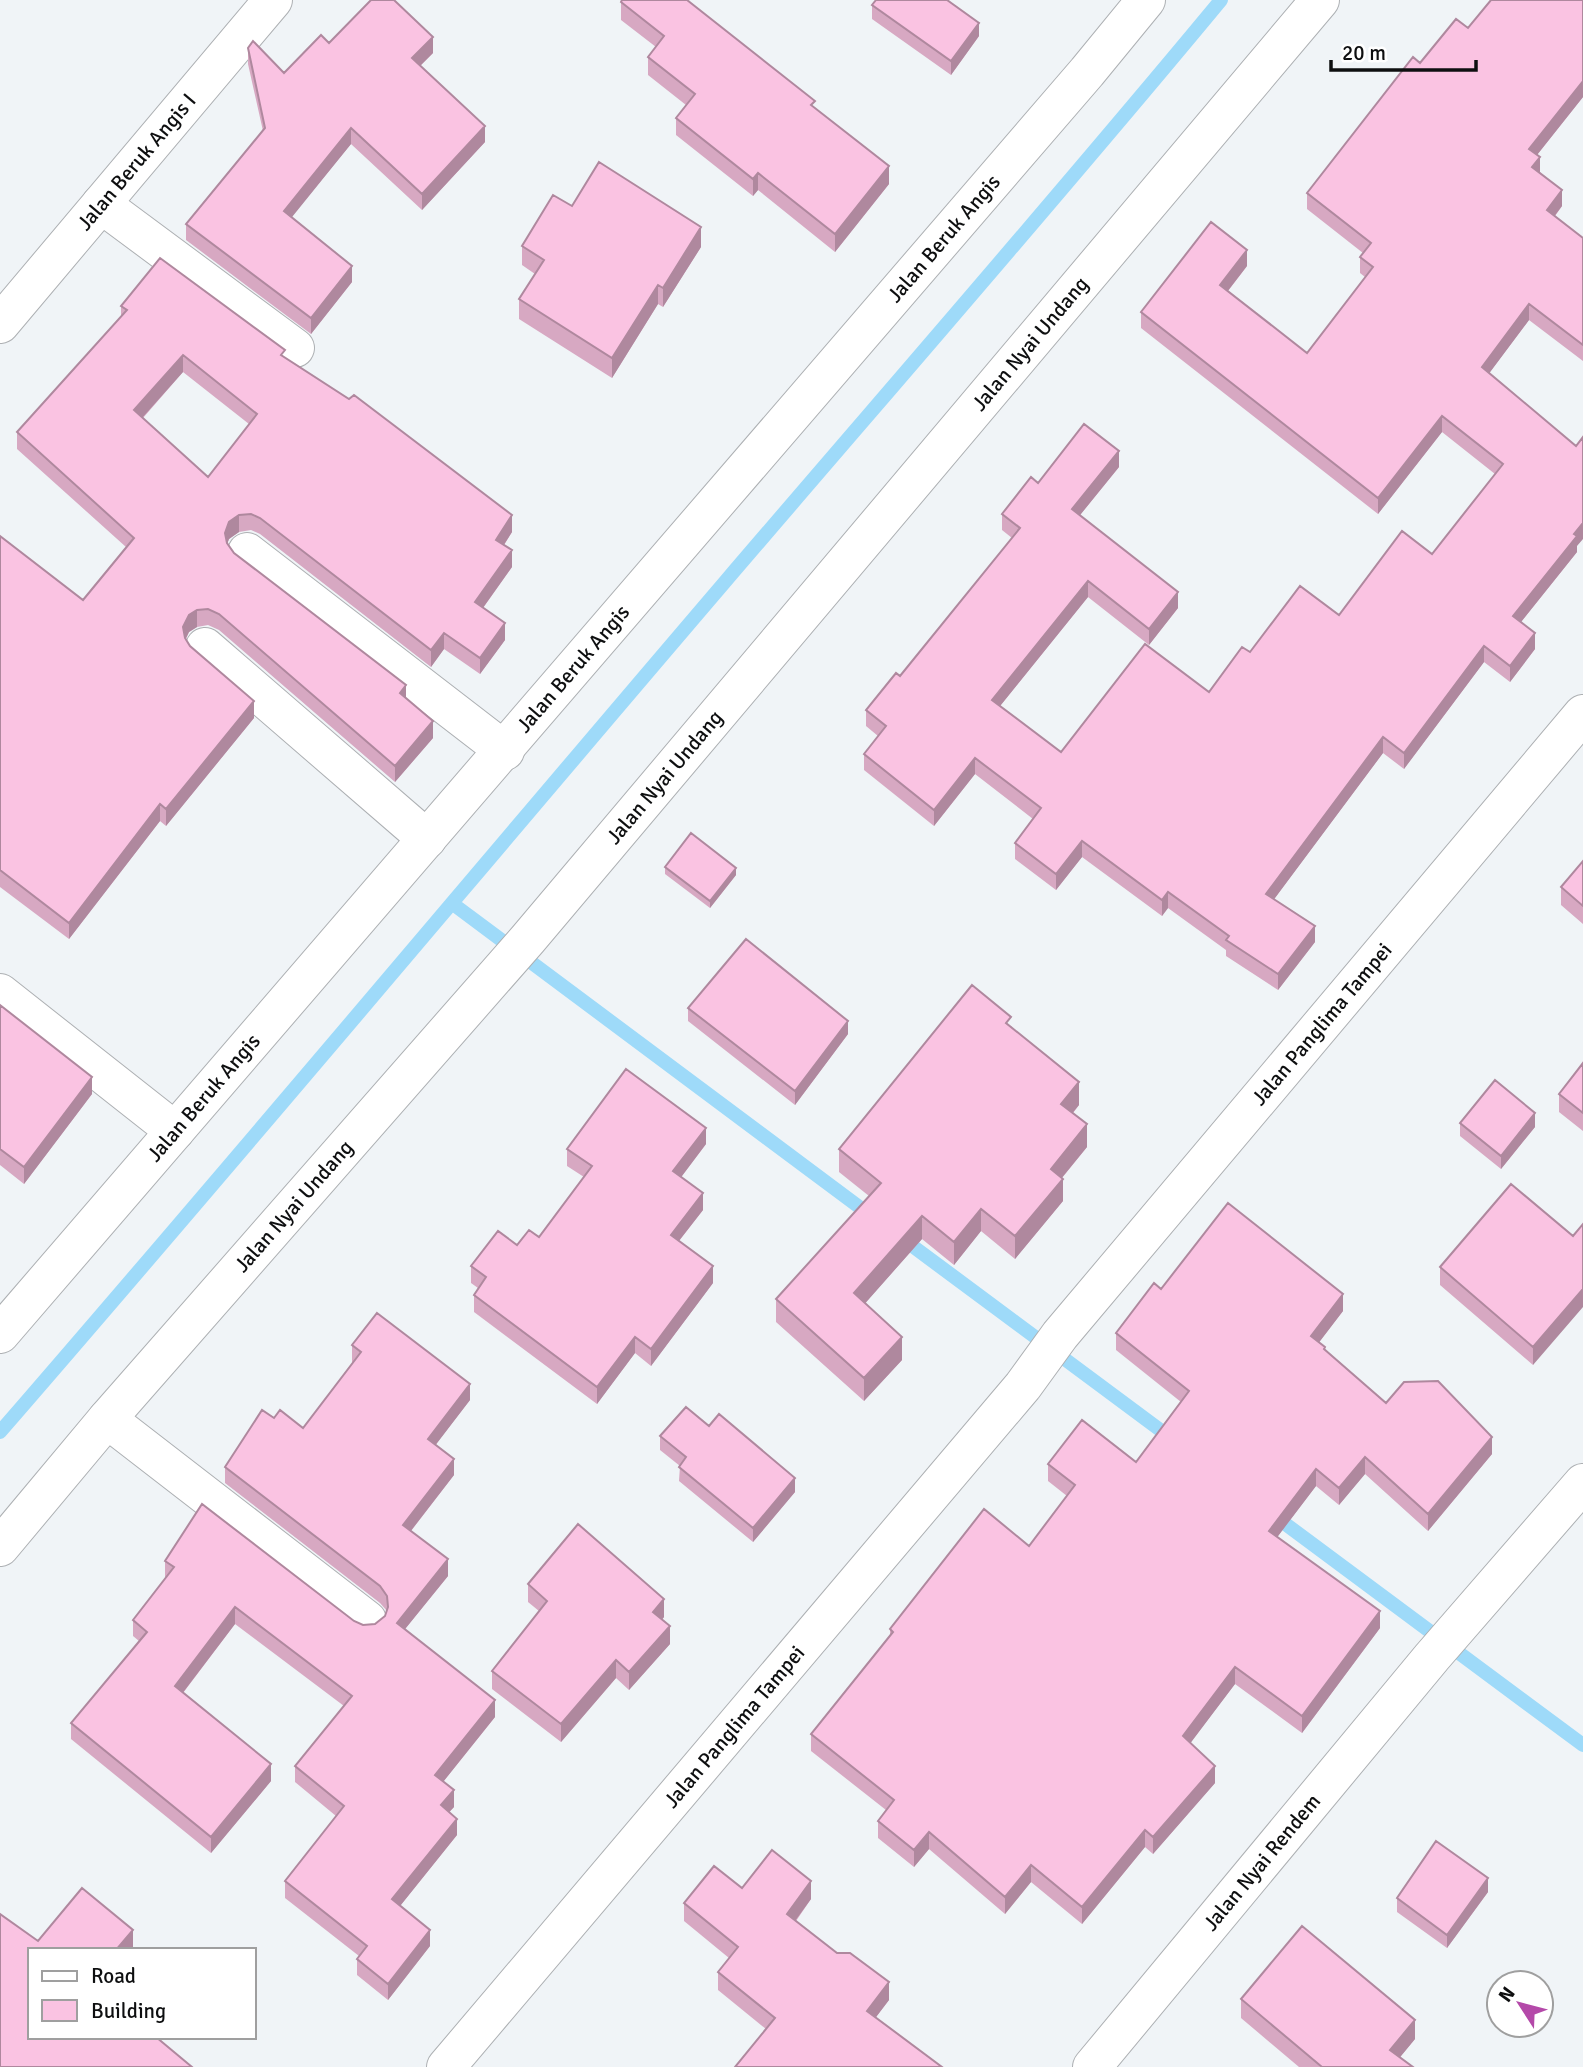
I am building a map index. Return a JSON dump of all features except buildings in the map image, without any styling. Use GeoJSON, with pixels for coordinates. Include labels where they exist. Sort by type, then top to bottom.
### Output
{"type":"FeatureCollection","features":[{"type":"Feature","properties":{"kind":"street","name":"Jalan Beruk Angis I"},"geometry":{"type":"LineString","coordinates":[[0,324],[273,0]]}},
{"type":"Feature","properties":{"kind":"street","name":"Jalan Beruk Angis"},"geometry":{"type":"LineString","coordinates":[[0,1334],[505,751],[1078,83],[1146,0]]}},
{"type":"Feature","properties":{"kind":"street","name":"Jalan Nyai Undang"},"geometry":{"type":"LineString","coordinates":[[0,1547],[107,1419],[528,939],[1320,0]]}},
{"type":"Feature","properties":{"kind":"street"},"geometry":{"type":"LineString","coordinates":[[101,204],[295,348]]}},
{"type":"Feature","properties":{"kind":"street"},"geometry":{"type":"LineString","coordinates":[[247,552],[505,751]]}},
{"type":"Feature","properties":{"kind":"street"},"geometry":{"type":"LineString","coordinates":[[205,646],[427,839]]}},
{"type":"Feature","properties":{"kind":"street","name":"Jalan Panglima Tampei"},"geometry":{"type":"LineString","coordinates":[[446,2067],[1023,1386],[1060,1335],[1583,714]]}},
{"type":"Feature","properties":{"kind":"street"},"geometry":{"type":"LineString","coordinates":[[0,993],[175,1131]]}},
{"type":"Feature","properties":{"kind":"street"},"geometry":{"type":"LineString","coordinates":[[107,1419],[367,1620]]}},
{"type":"Feature","properties":{"kind":"street","name":"Jalan Nyai Rendem"},"geometry":{"type":"LineString","coordinates":[[1092,2067],[1432,1657],[1583,1483]]}},
{"type":"Feature","properties":{"kind":"waterway"},"geometry":{"type":"LineString","coordinates":[[0,1432],[1221,0]]}},
{"type":"Feature","properties":{"kind":"waterway"},"geometry":{"type":"LineString","coordinates":[[453,904],[874,1218]]}},
{"type":"Feature","properties":{"kind":"waterway"},"geometry":{"type":"LineString","coordinates":[[899,1236],[1175,1441]]}},
{"type":"Feature","properties":{"kind":"waterway"},"geometry":{"type":"LineString","coordinates":[[1272,1514],[1583,1745]]}}]}
